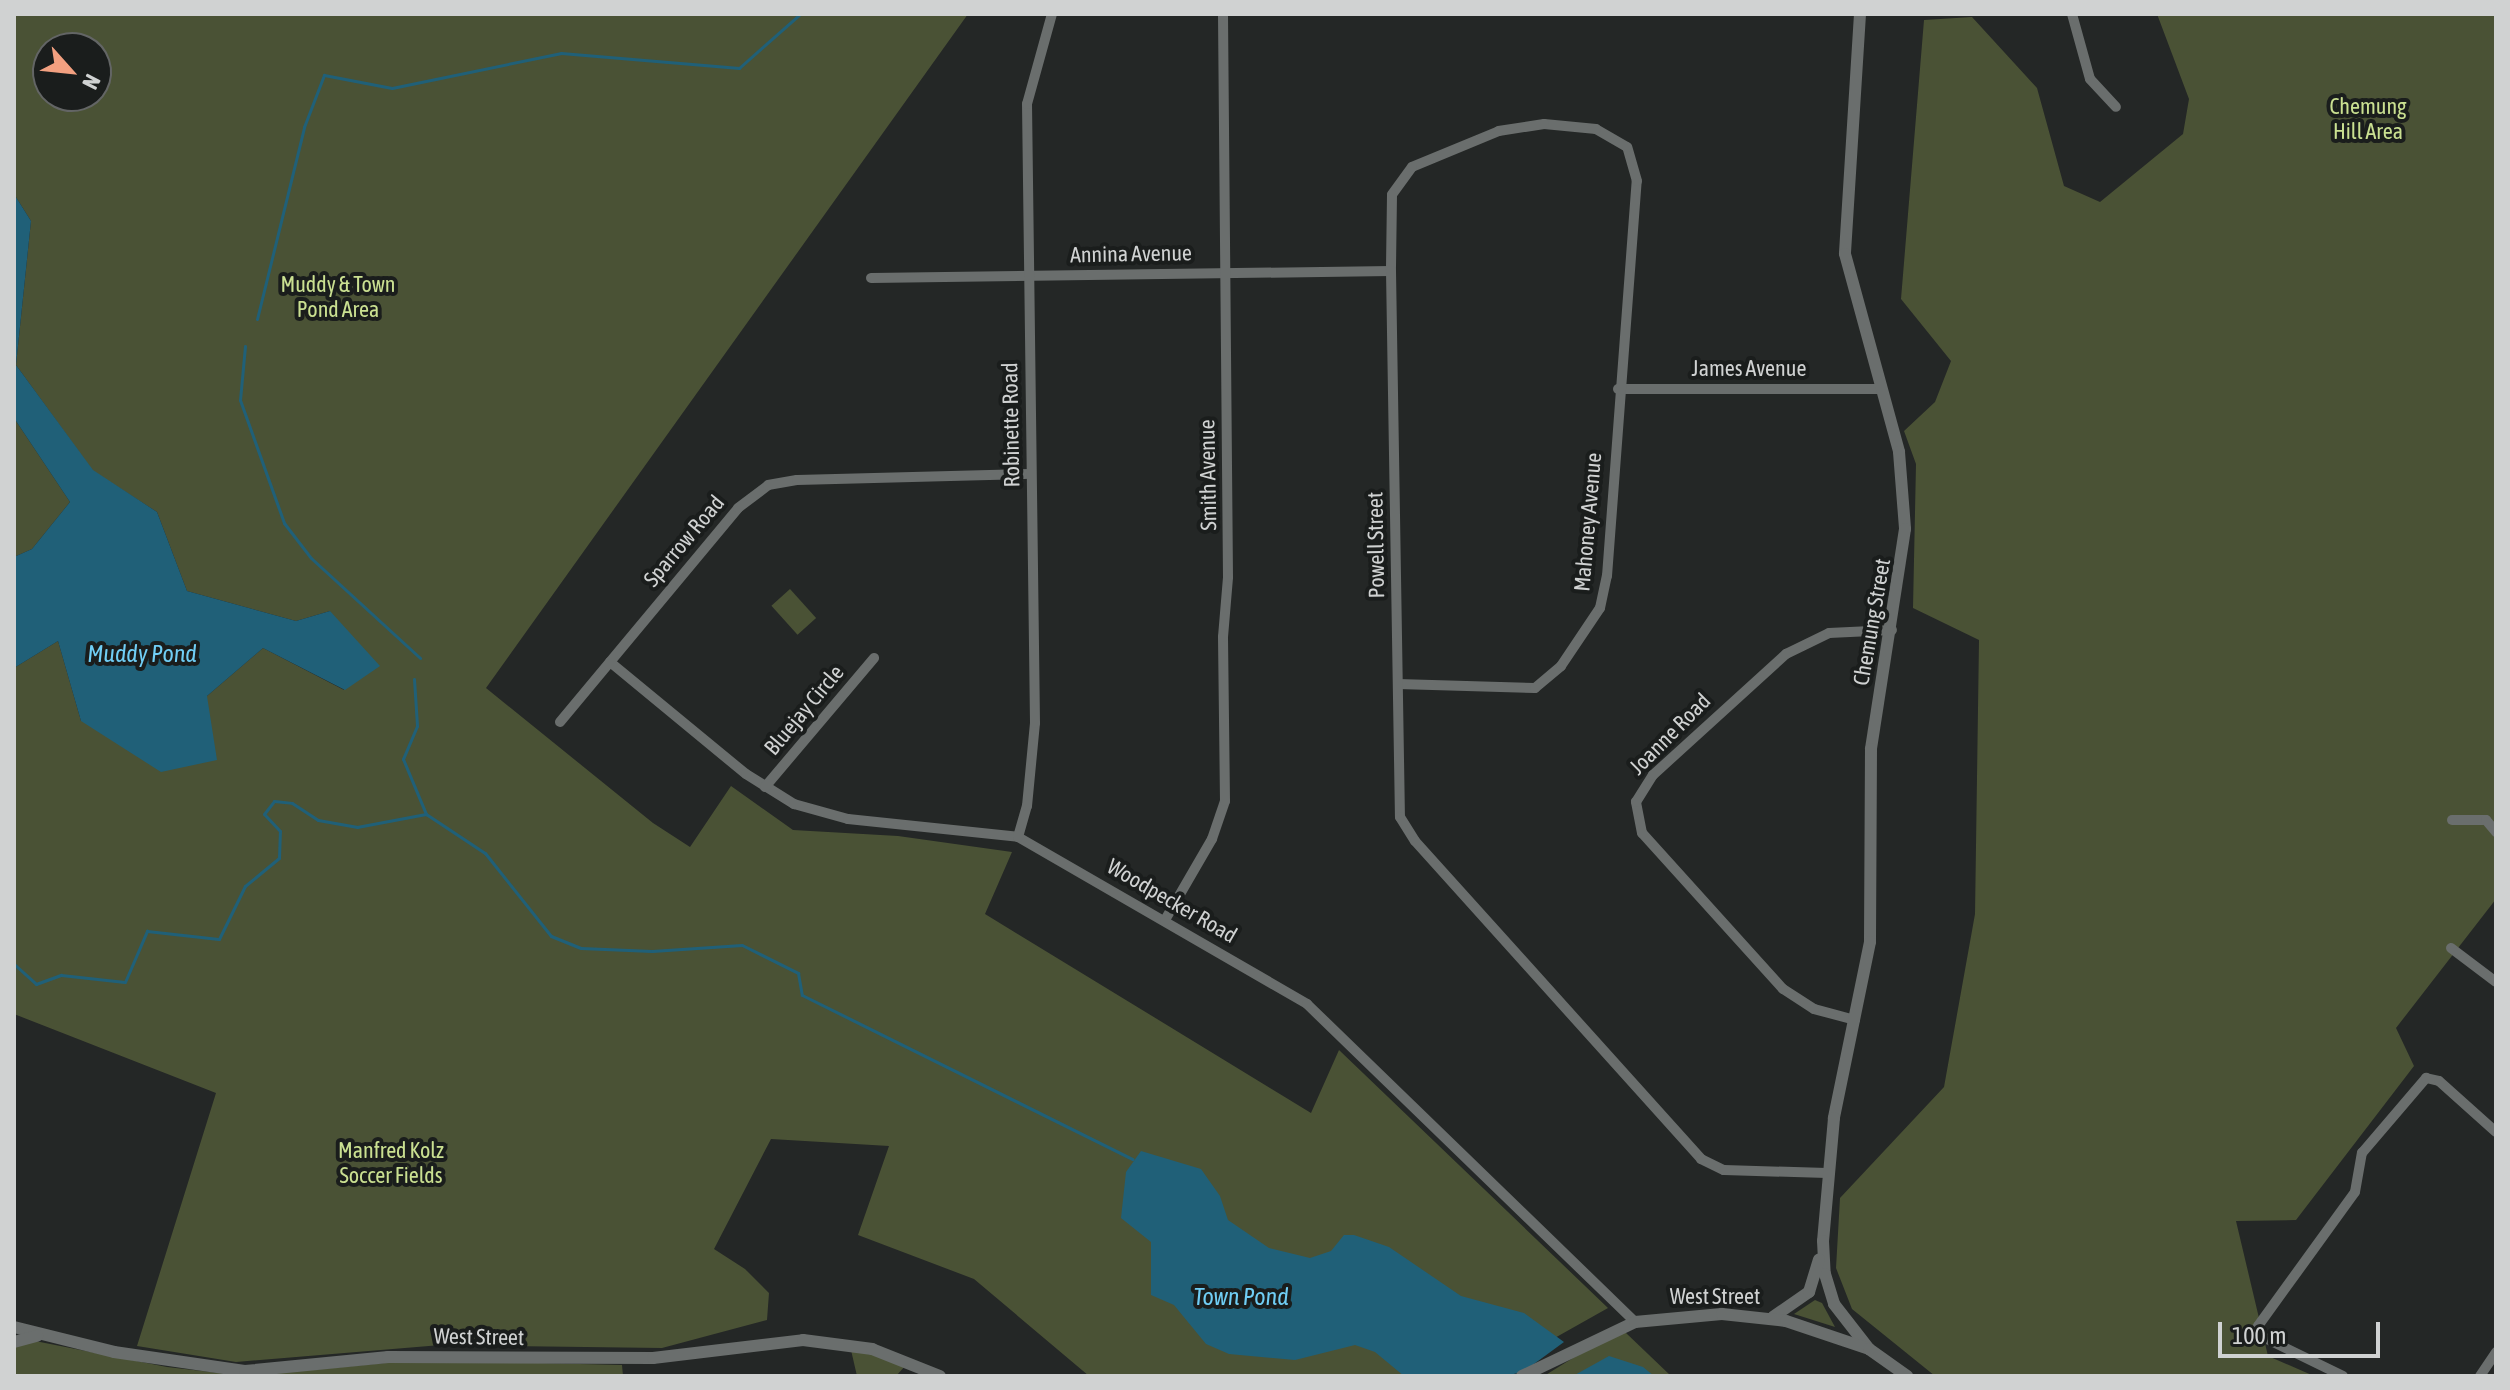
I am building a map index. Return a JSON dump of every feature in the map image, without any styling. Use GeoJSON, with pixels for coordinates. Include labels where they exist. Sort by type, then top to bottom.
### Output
{"type":"FeatureCollection","features":[{"type":"Feature","properties":{"kind":"street","name":"Robinette Road"},"geometry":{"type":"LineString","coordinates":[[1018,837],[1027,806],[1035,736],[1027,104],[1052,14]]}},
{"type":"Feature","properties":{"kind":"street","name":"Smith Avenue"},"geometry":{"type":"LineString","coordinates":[[1165,920],[1212,839],[1225,801],[1223,14]]}},
{"type":"Feature","properties":{"kind":"street","name":"Chemung Street"},"geometry":{"type":"LineString","coordinates":[[1860,14],[1844,240],[1899,452],[1905,501],[1892,630],[1871,749],[1873,914],[1827,1173],[1823,1241],[1830,1295],[1869,1349]]}},
{"type":"Feature","properties":{"kind":"street"},"geometry":{"type":"LineString","coordinates":[[2072,14],[2090,79],[2116,107]]}},
{"type":"Feature","properties":{"kind":"street","name":"Powell Street"},"geometry":{"type":"LineString","coordinates":[[1618,389],[1636,167],[1627,147],[1607,133],[1553,124],[1517,127],[1412,167],[1392,195],[1399,810],[1415,841],[1701,1159],[1724,1170],[1827,1173]]}},
{"type":"Feature","properties":{"kind":"street","name":"Annina Avenue"},"geometry":{"type":"LineString","coordinates":[[871,278],[1391,271]]}},
{"type":"Feature","properties":{"kind":"street","name":"James Avenue"},"geometry":{"type":"LineString","coordinates":[[1618,389],[1881,389]]}},
{"type":"Feature","properties":{"kind":"street","name":"Mahoney Avenue"},"geometry":{"type":"LineString","coordinates":[[1398,684],[1525,690],[1541,685],[1561,666],[1604,593],[1618,389]]}},
{"type":"Feature","properties":{"kind":"street","name":"Sparrow Road"},"geometry":{"type":"LineString","coordinates":[[560,722],[746,499],[768,485],[797,480],[1031,474]]}},
{"type":"Feature","properties":{"kind":"street","name":"Joanne Road"},"geometry":{"type":"LineString","coordinates":[[1855,1020],[1814,1009],[1783,989],[1642,833],[1636,802],[1653,775],[1786,654],[1829,633],[1892,630]]}},
{"type":"Feature","properties":{"kind":"street","name":"Bluejay Circle"},"geometry":{"type":"LineString","coordinates":[[765,787],[874,658]]}},
{"type":"Feature","properties":{"kind":"street","name":"Woodpecker Road"},"geometry":{"type":"LineString","coordinates":[[610,662],[765,787],[830,816],[1018,837],[1318,1011],[1635,1322]]}},
{"type":"Feature","properties":{"kind":"street"},"geometry":{"type":"LineString","coordinates":[[2452,820],[2486,820],[2496,832]]}},
{"type":"Feature","properties":{"kind":"street"},"geometry":{"type":"LineString","coordinates":[[2451,948],[2496,982]]}},
{"type":"Feature","properties":{"kind":"street"},"geometry":{"type":"LineString","coordinates":[[2343,1376],[2263,1337],[2258,1326],[2352,1197],[2362,1153],[2422,1080],[2439,1081],[2496,1132]]}},
{"type":"Feature","properties":{"kind":"street","name":"Chemung Street"},"geometry":{"type":"LineString","coordinates":[[1773,1317],[1809,1292],[1823,1241]]}},
{"type":"Feature","properties":{"kind":"street","name":"West Street"},"geometry":{"type":"LineString","coordinates":[[1522,1376],[1635,1322],[1712,1314],[1773,1317],[1869,1349],[1892,1372],[1907,1376]]}},
{"type":"Feature","properties":{"kind":"street","name":"West Street"},"geometry":{"type":"LineString","coordinates":[[14,1327],[40,1335],[245,1371],[438,1355],[635,1359],[822,1340],[890,1354],[940,1376]]}},
{"type":"Feature","properties":{"kind":"street"},"geometry":{"type":"LineString","coordinates":[[14,1342],[40,1335]]}},
{"type":"Feature","properties":{"kind":"street"},"geometry":{"type":"LineString","coordinates":[[2480,1376],[2496,1352]]}},
{"type":"Feature","properties":{"kind":"green space"},"geometry":{"type":"Polygon","coordinates":[[[14,14],[968,14],[486,688],[653,823],[690,847],[731,786],[793,830],[898,836],[1012,852],[985,914],[1311,1113],[1339,1050],[1608,1308],[1487,1376],[1089,1376],[974,1279],[858,1235],[889,1146],[771,1139],[714,1249],[745,1269],[769,1293],[767,1320],[662,1348],[441,1345],[236,1362],[137,1346],[216,1093],[14,1014],[14,668],[58,641],[81,721],[207,696],[263,648],[344,690],[330,611],[296,621],[187,591],[157,512],[93,471],[16,365],[31,221],[14,194],[14,14]]]}},
{"type":"Feature","properties":{"kind":"green space","name":"Chemung Hill Area"},"geometry":{"type":"Polygon","coordinates":[[[2157,14],[2496,14],[2496,899],[2396,1028],[2414,1066],[2296,1220],[2236,1221],[2268,1356],[2314,1376],[1935,1376],[1852,1309],[1836,1268],[1840,1198],[1944,1087],[1975,914],[1979,640],[1913,608],[1916,464],[1904,431],[1935,402],[1951,361],[1901,299],[1924,20],[1972,17],[2037,88],[2064,186],[2100,202],[2183,134],[2189,99],[2157,14]]]}},
{"type":"Feature","properties":{"kind":"green space"},"geometry":{"type":"Polygon","coordinates":[[[14,418],[70,502],[32,549],[14,557],[14,418]]]}},
{"type":"Feature","properties":{"kind":"green space"},"geometry":{"type":"Polygon","coordinates":[[[790,589],[816,618],[798,635],[771,606],[790,589]]]}},
{"type":"Feature","properties":{"kind":"green space"},"geometry":{"type":"Polygon","coordinates":[[[1815,1300],[1822,1303],[1835,1327],[1794,1314],[1815,1300]]]}},
{"type":"Feature","properties":{"kind":"green space"},"geometry":{"type":"Polygon","coordinates":[[[1625,1332],[1671,1376],[1544,1376],[1581,1353],[1625,1332]]]}},
{"type":"Feature","properties":{"kind":"green space"},"geometry":{"type":"Polygon","coordinates":[[[35,1341],[167,1367],[246,1376],[14,1376],[14,1347],[35,1341]]]}},
{"type":"Feature","properties":{"kind":"green space"},"geometry":{"type":"Polygon","coordinates":[[[851,1350],[906,1365],[896,1376],[857,1376],[851,1350]]]}},
{"type":"Feature","properties":{"kind":"green space"},"geometry":{"type":"Polygon","coordinates":[[[417,1360],[622,1365],[623,1376],[247,1376],[417,1360]]]}},
{"type":"Feature","properties":{"kind":"water","name":"Muddy Pond"},"geometry":{"type":"Polygon","coordinates":[[[14,194],[31,221],[16,365],[93,470],[157,512],[187,591],[296,621],[330,611],[380,666],[345,690],[263,648],[207,696],[217,760],[161,772],[81,721],[58,641],[14,668],[14,557],[32,549],[70,502],[14,418],[14,194]]]}},
{"type":"Feature","properties":{"kind":"water","name":"Town Pond"},"geometry":{"type":"Polygon","coordinates":[[[1141,1151],[1201,1169],[1220,1196],[1228,1220],[1269,1248],[1310,1258],[1331,1251],[1344,1235],[1354,1235],[1389,1247],[1461,1296],[1524,1313],[1564,1342],[1523,1372],[1504,1376],[1404,1376],[1375,1352],[1355,1345],[1295,1360],[1229,1354],[1206,1344],[1174,1305],[1151,1295],[1151,1242],[1121,1218],[1126,1172],[1141,1151]]]}},
{"type":"Feature","properties":{"kind":"water"},"geometry":{"type":"Polygon","coordinates":[[[1609,1356],[1643,1367],[1654,1376],[1573,1376],[1609,1356]]]}},
{"type":"Feature","properties":{"kind":"waterway"},"geometry":{"type":"LineString","coordinates":[[257,319],[304,127],[324,75],[392,88],[561,53],[739,68],[800,14]]}},
{"type":"Feature","properties":{"kind":"waterway"},"geometry":{"type":"LineString","coordinates":[[245,346],[240,400],[284,523],[311,558],[420,658]]}},
{"type":"Feature","properties":{"kind":"waterway"},"geometry":{"type":"LineString","coordinates":[[414,679],[417,726],[403,759],[426,814],[485,853],[551,936],[581,948],[652,951],[742,945],[798,973],[802,995],[1133,1159]]}},
{"type":"Feature","properties":{"kind":"waterway"},"geometry":{"type":"LineString","coordinates":[[14,964],[36,984],[61,975],[125,982],[147,931],[219,939],[245,886],[279,858],[280,831],[264,814],[274,801],[292,803],[318,820],[357,827],[426,814]]}},
{"type":"Feature","properties":{"kind":"park label","name":"Muddy & Town Pond Area"},"geometry":{"type":"Point","coordinates":[338,296]}},
{"type":"Feature","properties":{"kind":"park label","name":"Manfred Kolz Soccer Fields"},"geometry":{"type":"Point","coordinates":[391,1162]}}]}
